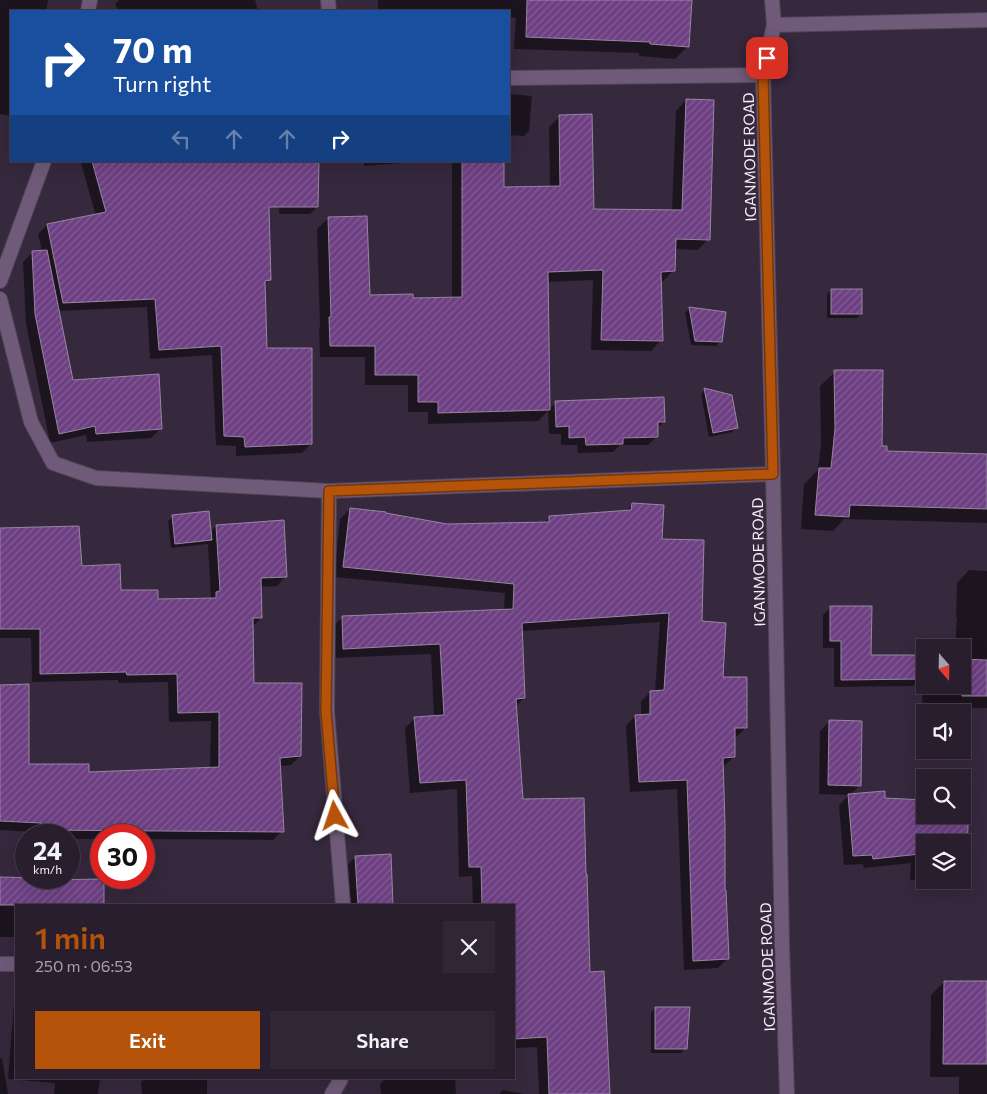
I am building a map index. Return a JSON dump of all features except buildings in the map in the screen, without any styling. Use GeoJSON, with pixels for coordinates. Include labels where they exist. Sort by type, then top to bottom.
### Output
{"type":"FeatureCollection","features":[{"type":"Feature","properties":{"kind":"street","name":"IGANMODE ROAD"},"geometry":{"type":"LineString","coordinates":[[772,0],[774,25],[763,75],[782,946],[787,1094]]}},
{"type":"Feature","properties":{"kind":"street"},"geometry":{"type":"LineString","coordinates":[[774,25],[987,20]]}},
{"type":"Feature","properties":{"kind":"street"},"geometry":{"type":"LineString","coordinates":[[510,78],[763,75]]}},
{"type":"Feature","properties":{"kind":"street"},"geometry":{"type":"LineString","coordinates":[[0,282],[44,162]]}},
{"type":"Feature","properties":{"kind":"street"},"geometry":{"type":"LineString","coordinates":[[0,298],[31,422],[54,463],[96,478],[329,491],[773,474]]}},
{"type":"Feature","properties":{"kind":"street"},"geometry":{"type":"LineString","coordinates":[[329,491],[326,711],[343,904]]}},
{"type":"Feature","properties":{"kind":"street"},"geometry":{"type":"LineString","coordinates":[[0,964],[15,964]]}},
{"type":"Feature","properties":{"kind":"street"},"geometry":{"type":"LineString","coordinates":[[332,1094],[341,1079]]}},
{"type":"Feature","properties":{"kind":"route"},"geometry":{"type":"LineString","coordinates":[[335,816],[326,711],[329,491],[773,474],[763,75],[767,58]]}}]}
